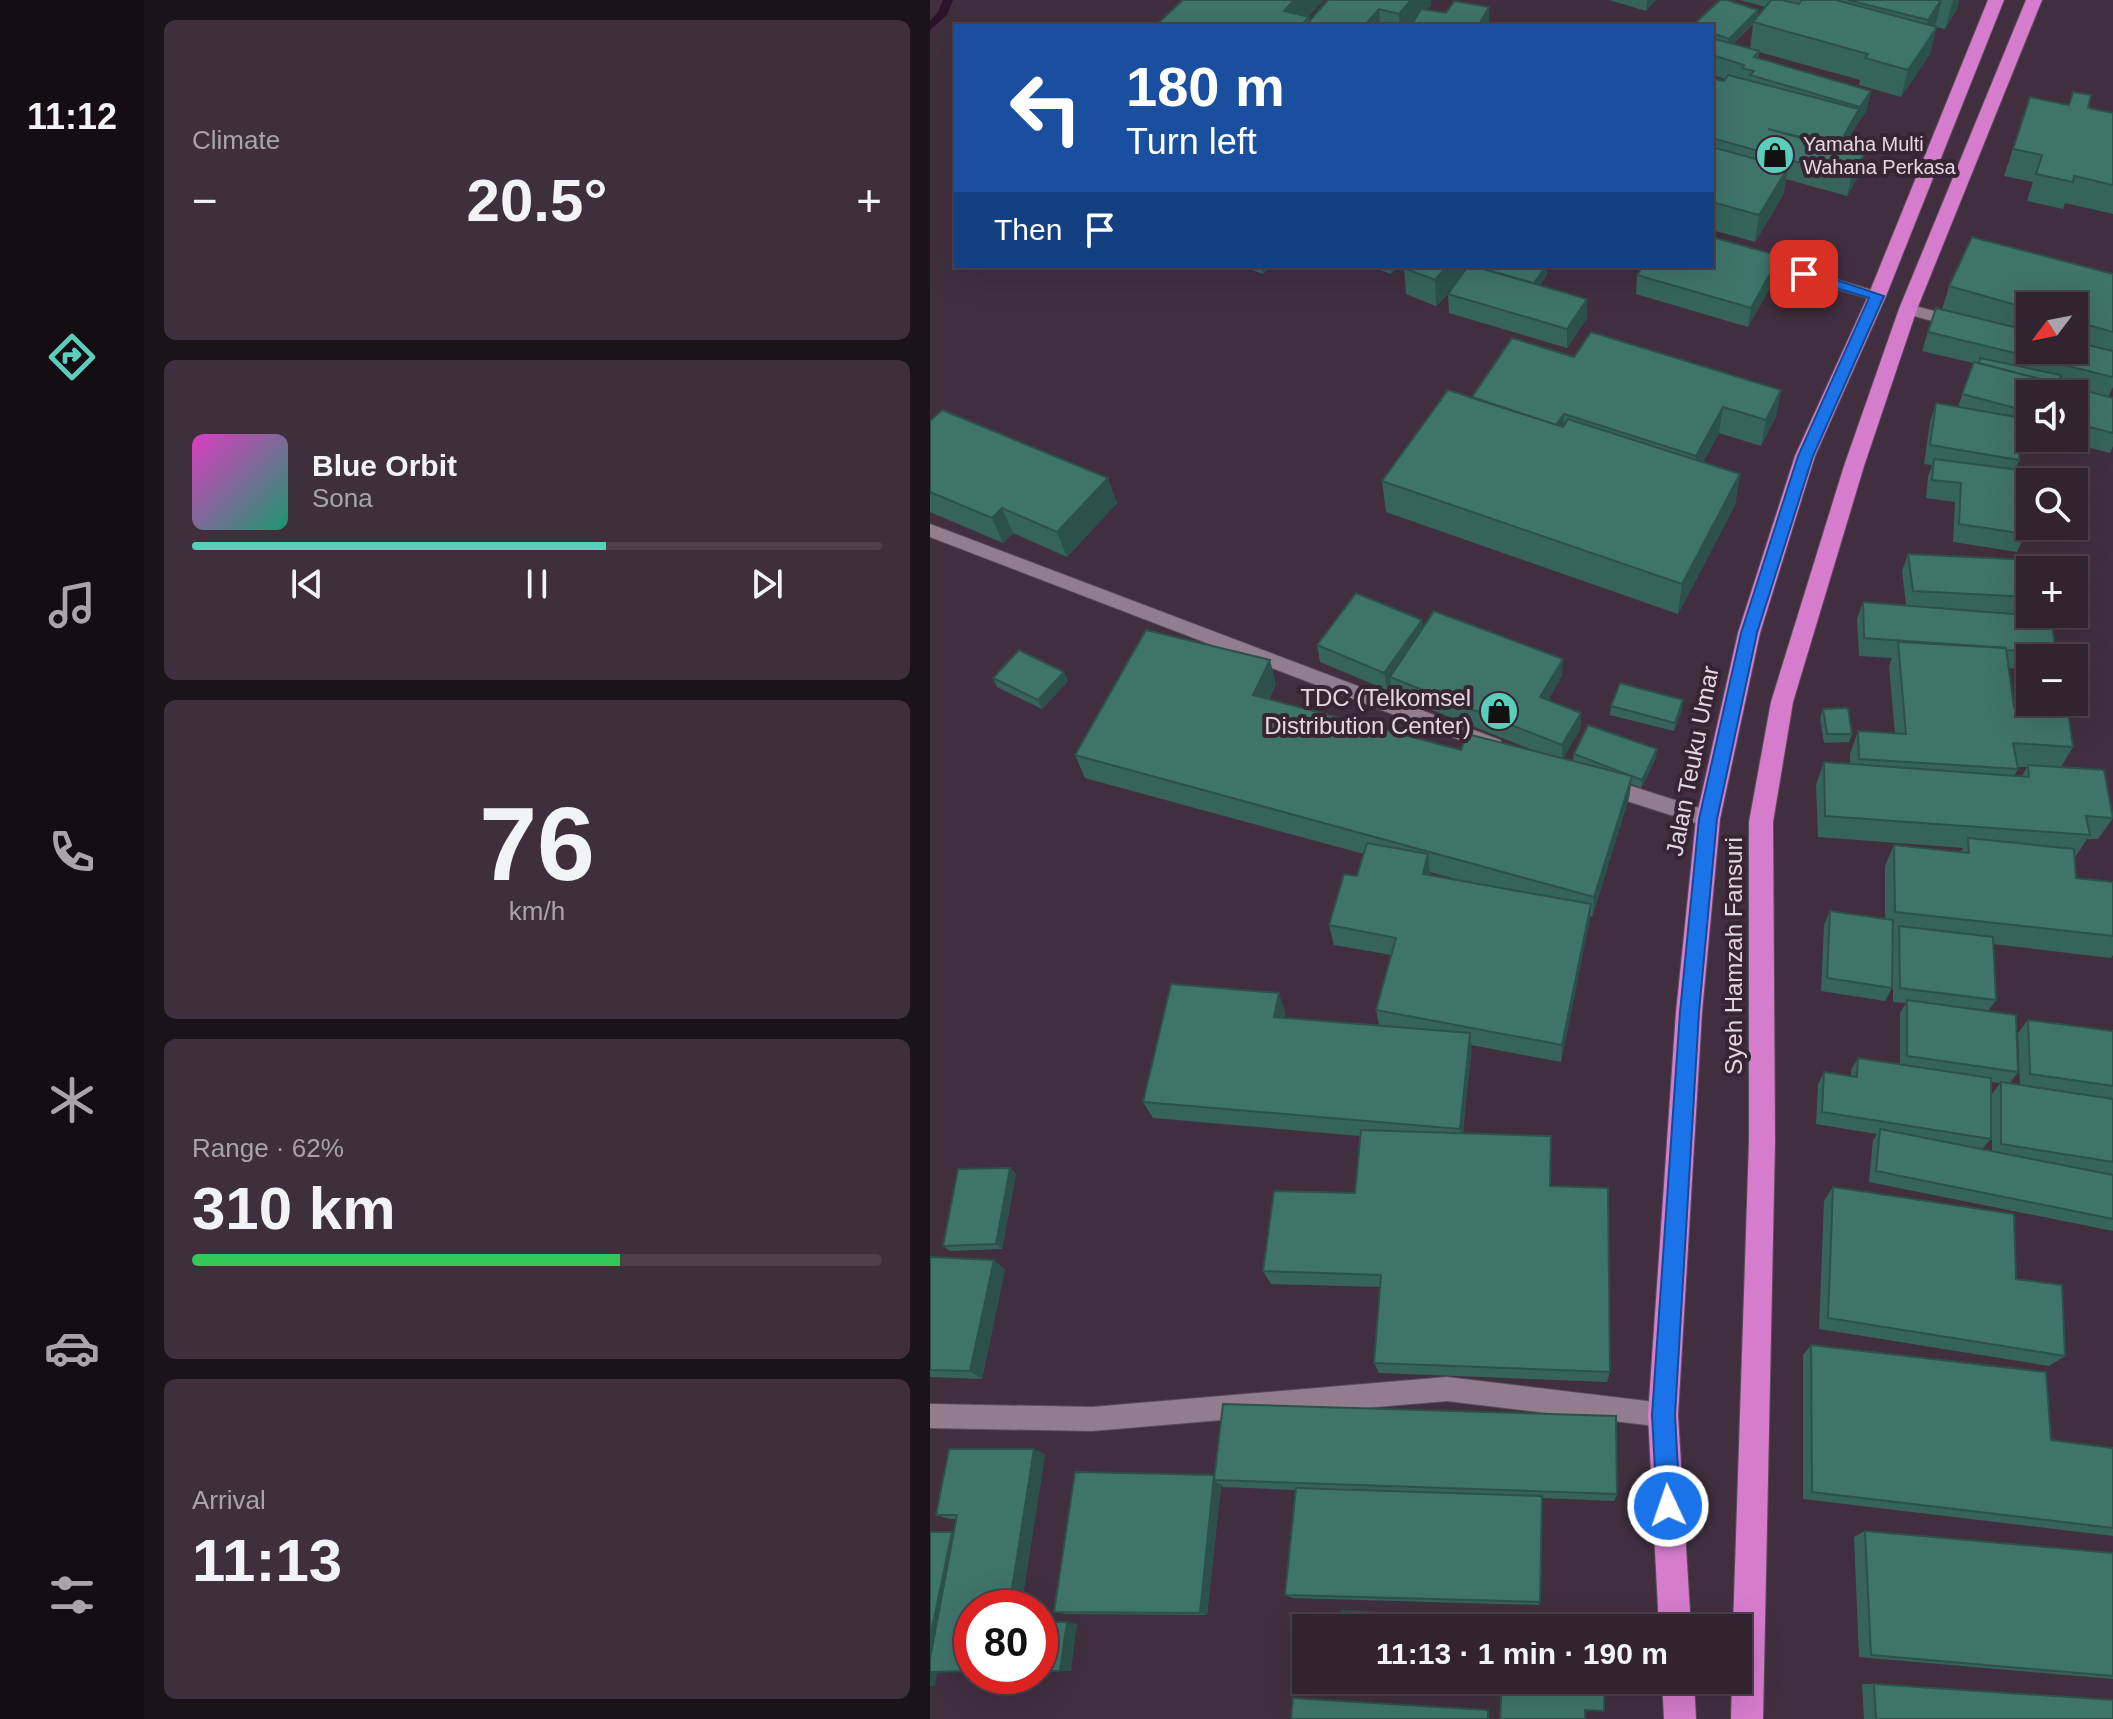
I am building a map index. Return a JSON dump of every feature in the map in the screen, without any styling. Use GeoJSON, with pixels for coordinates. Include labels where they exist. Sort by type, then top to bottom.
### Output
{"type":"FeatureCollection","features":[{"type":"Feature","properties":{"kind":"highway","name":"Jalan Teuku Umar"},"geometry":{"type":"LineString","coordinates":[[1674,1614],[1663,1415],[1689,1012],[1708,819],[1749,633],[1800,470],[1877,296],[1996,0]]}},
{"type":"Feature","properties":{"kind":"highway","name":"Syeh Hamzah Fansuri"},"geometry":{"type":"LineString","coordinates":[[1747,1719],[1762,1141],[1761,822],[1782,702],[1854,466],[1908,309],[2034,0]]}},
{"type":"Feature","properties":{"kind":"highway"},"geometry":{"type":"LineString","coordinates":[[1679,1694],[1680,1719]]}},
{"type":"Feature","properties":{"kind":"street"},"geometry":{"type":"LineString","coordinates":[[1714,248],[1877,296]]}},
{"type":"Feature","properties":{"kind":"street"},"geometry":{"type":"LineString","coordinates":[[1908,309],[1969,326]]}},
{"type":"Feature","properties":{"kind":"street"},"geometry":{"type":"LineString","coordinates":[[930,530],[1518,754]]}},
{"type":"Feature","properties":{"kind":"street"},"geometry":{"type":"LineString","coordinates":[[1590,781],[1708,819]]}},
{"type":"Feature","properties":{"kind":"street"},"geometry":{"type":"LineString","coordinates":[[930,1416],[1092,1419],[1447,1389],[1663,1415]]}},
{"type":"Feature","properties":{"kind":"building"},"geometry":{"type":"Polygon","coordinates":[[[1183,0],[1294,0],[1284,11],[1309,17],[1303,24],[1157,24],[1183,0]]]}},
{"type":"Feature","properties":{"kind":"building"},"geometry":{"type":"Polygon","coordinates":[[[1328,0],[1411,0],[1399,14],[1379,9],[1366,24],[1307,24],[1328,0]]]}},
{"type":"Feature","properties":{"kind":"building"},"geometry":{"type":"Polygon","coordinates":[[[1720,0],[1758,10],[1729,39],[1714,34],[1714,24],[1694,24],[1720,0]]]}},
{"type":"Feature","properties":{"kind":"building"},"geometry":{"type":"Polygon","coordinates":[[[1771,0],[1799,4],[1802,0],[1836,0],[1937,27],[1908,70],[1865,58],[1868,54],[1753,22],[1771,0]]]}},
{"type":"Feature","properties":{"kind":"building"},"geometry":{"type":"Polygon","coordinates":[[[1848,0],[1941,0],[1928,20],[1848,0]]]}},
{"type":"Feature","properties":{"kind":"building"},"geometry":{"type":"Polygon","coordinates":[[[1454,1],[1489,7],[1479,24],[1412,24],[1421,9],[1446,13],[1454,1]]]}},
{"type":"Feature","properties":{"kind":"building"},"geometry":{"type":"Polygon","coordinates":[[[1714,39],[1759,51],[1754,57],[1871,91],[1860,107],[1750,75],[1754,71],[1742,68],[1744,65],[1714,56],[1714,39]]]}},
{"type":"Feature","properties":{"kind":"building"},"geometry":{"type":"Polygon","coordinates":[[[1728,75],[1859,109],[1838,146],[1768,129],[1864,155],[1851,177],[1714,139],[1714,78],[1724,81],[1728,75]]]}},
{"type":"Feature","properties":{"kind":"building"},"geometry":{"type":"Polygon","coordinates":[[[2073,92],[2091,95],[2088,108],[2113,113],[2113,185],[2074,176],[2073,182],[2036,174],[2042,155],[2013,149],[2030,97],[2069,105],[2073,92]]]}},
{"type":"Feature","properties":{"kind":"building"},"geometry":{"type":"Polygon","coordinates":[[[1714,148],[1788,168],[1759,215],[1714,203],[1714,148]]]}},
{"type":"Feature","properties":{"kind":"building"},"geometry":{"type":"Polygon","coordinates":[[[1972,237],[2113,274],[2113,332],[2088,325],[2088,292],[2016,292],[2016,305],[1949,286],[1972,237]]]}},
{"type":"Feature","properties":{"kind":"building"},"geometry":{"type":"Polygon","coordinates":[[[1714,238],[1780,256],[1751,308],[1637,275],[1642,268],[1714,268],[1714,238]]]}},
{"type":"Feature","properties":{"kind":"building"},"geometry":{"type":"Polygon","coordinates":[[[1404,268],[1445,268],[1435,280],[1404,268]]]}},
{"type":"Feature","properties":{"kind":"building"},"geometry":{"type":"Polygon","coordinates":[[[1467,268],[1480,268],[1587,299],[1567,329],[1448,294],[1467,268]]]}},
{"type":"Feature","properties":{"kind":"building"},"geometry":{"type":"Polygon","coordinates":[[[1493,268],[1545,268],[1534,283],[1491,271],[1493,268]]]}},
{"type":"Feature","properties":{"kind":"building"},"geometry":{"type":"Polygon","coordinates":[[[1936,308],[2016,328],[2016,353],[1928,332],[1936,308]]]}},
{"type":"Feature","properties":{"kind":"building"},"geometry":{"type":"Polygon","coordinates":[[[1591,332],[1781,390],[1766,420],[1723,407],[1696,456],[1564,414],[1556,425],[1472,397],[1512,338],[1574,357],[1591,332]]]}},
{"type":"Feature","properties":{"kind":"building"},"geometry":{"type":"Polygon","coordinates":[[[2088,345],[2113,351],[2113,377],[2060,364],[2088,364],[2088,345]]]}},
{"type":"Feature","properties":{"kind":"building"},"geometry":{"type":"Polygon","coordinates":[[[1980,358],[2061,375],[2060,380],[2044,380],[1979,363],[1980,358]]]}},
{"type":"Feature","properties":{"kind":"building"},"geometry":{"type":"Polygon","coordinates":[[[1974,362],[2044,380],[2016,380],[2016,408],[1962,394],[1974,362]]]}},
{"type":"Feature","properties":{"kind":"building"},"geometry":{"type":"Polygon","coordinates":[[[1448,390],[1563,427],[1568,419],[1740,474],[1682,584],[1382,481],[1448,390]]]}},
{"type":"Feature","properties":{"kind":"building"},"geometry":{"type":"Polygon","coordinates":[[[2088,392],[2113,398],[2113,433],[2088,427],[2088,392]]]}},
{"type":"Feature","properties":{"kind":"building"},"geometry":{"type":"Polygon","coordinates":[[[1936,403],[2016,417],[2016,452],[2020,452],[2019,460],[1930,445],[1936,403]]]}},
{"type":"Feature","properties":{"kind":"building"},"geometry":{"type":"Polygon","coordinates":[[[942,410],[1108,478],[1057,532],[1002,508],[992,518],[930,492],[930,421],[942,410]]]}},
{"type":"Feature","properties":{"kind":"building"},"geometry":{"type":"Polygon","coordinates":[[[1934,459],[2016,470],[2016,533],[1959,524],[1961,483],[1932,480],[1934,459]]]}},
{"type":"Feature","properties":{"kind":"building"},"geometry":{"type":"Polygon","coordinates":[[[1908,554],[2016,559],[2016,596],[1913,591],[1908,554]]]}},
{"type":"Feature","properties":{"kind":"building"},"geometry":{"type":"Polygon","coordinates":[[[1356,593],[1422,620],[1384,673],[1317,645],[1356,593]]]}},
{"type":"Feature","properties":{"kind":"building"},"geometry":{"type":"Polygon","coordinates":[[[1863,602],[2016,614],[2016,628],[2052,628],[2055,644],[2016,644],[2016,651],[1864,638],[1863,602]]]}},
{"type":"Feature","properties":{"kind":"building"},"geometry":{"type":"Polygon","coordinates":[[[1434,611],[1563,659],[1540,697],[1581,713],[1562,745],[1390,677],[1434,611]]]}},
{"type":"Feature","properties":{"kind":"building"},"geometry":{"type":"Polygon","coordinates":[[[1146,630],[1270,660],[1253,695],[1461,750],[1467,734],[1632,776],[1594,897],[1075,755],[1146,630]]]}},
{"type":"Feature","properties":{"kind":"building"},"geometry":{"type":"Polygon","coordinates":[[[1898,642],[2006,648],[2016,716],[2069,716],[2073,747],[2013,743],[2018,769],[1859,759],[1858,731],[1906,734],[1898,642]]]}},
{"type":"Feature","properties":{"kind":"building"},"geometry":{"type":"Polygon","coordinates":[[[1019,650],[1064,672],[1038,700],[993,678],[1019,650]]]}},
{"type":"Feature","properties":{"kind":"building"},"geometry":{"type":"Polygon","coordinates":[[[1620,683],[1683,700],[1675,723],[1611,706],[1620,683]]]}},
{"type":"Feature","properties":{"kind":"building"},"geometry":{"type":"Polygon","coordinates":[[[1848,708],[1852,734],[1827,734],[1823,709],[1848,708]]]}},
{"type":"Feature","properties":{"kind":"building"},"geometry":{"type":"Polygon","coordinates":[[[1588,725],[1657,749],[1642,780],[1574,754],[1588,725]]]}},
{"type":"Feature","properties":{"kind":"building"},"geometry":{"type":"Polygon","coordinates":[[[1824,762],[2029,777],[2028,765],[2104,770],[2113,818],[2086,816],[2090,835],[1825,816],[1824,762]]]}},
{"type":"Feature","properties":{"kind":"building"},"geometry":{"type":"Polygon","coordinates":[[[1968,838],[2074,849],[2076,878],[2113,882],[2113,936],[1895,912],[1894,845],[1969,853],[1968,838]]]}},
{"type":"Feature","properties":{"kind":"building"},"geometry":{"type":"Polygon","coordinates":[[[1367,843],[1428,854],[1423,874],[1591,904],[1562,1045],[1376,1010],[1396,938],[1329,925],[1344,874],[1357,876],[1367,843]]]}},
{"type":"Feature","properties":{"kind":"building"},"geometry":{"type":"Polygon","coordinates":[[[1830,911],[1893,920],[1892,988],[1827,978],[1830,911]]]}},
{"type":"Feature","properties":{"kind":"building"},"geometry":{"type":"Polygon","coordinates":[[[1899,926],[1993,937],[1996,1000],[1900,988],[1899,926]]]}},
{"type":"Feature","properties":{"kind":"building"},"geometry":{"type":"Polygon","coordinates":[[[1171,984],[1279,993],[1274,1017],[1470,1033],[1460,1129],[1143,1102],[1171,984]]]}},
{"type":"Feature","properties":{"kind":"building"},"geometry":{"type":"Polygon","coordinates":[[[1907,1000],[2016,1015],[2018,1072],[1907,1056],[1907,1000]]]}},
{"type":"Feature","properties":{"kind":"building"},"geometry":{"type":"Polygon","coordinates":[[[2028,1020],[2113,1031],[2113,1086],[2030,1074],[2028,1020]]]}},
{"type":"Feature","properties":{"kind":"building"},"geometry":{"type":"Polygon","coordinates":[[[1858,1058],[1991,1078],[1991,1139],[1822,1112],[1824,1072],[1857,1077],[1858,1058]]]}},
{"type":"Feature","properties":{"kind":"building"},"geometry":{"type":"Polygon","coordinates":[[[2001,1082],[2113,1099],[2113,1162],[2001,1144],[2001,1082]]]}},
{"type":"Feature","properties":{"kind":"building"},"geometry":{"type":"Polygon","coordinates":[[[1880,1129],[2113,1175],[2113,1219],[1876,1171],[1880,1129]]]}},
{"type":"Feature","properties":{"kind":"building"},"geometry":{"type":"Polygon","coordinates":[[[1361,1130],[1551,1136],[1550,1186],[1608,1188],[1610,1372],[1374,1363],[1381,1275],[1263,1271],[1274,1191],[1355,1193],[1361,1130]]]}},
{"type":"Feature","properties":{"kind":"building"},"geometry":{"type":"Polygon","coordinates":[[[1010,1168],[996,1244],[943,1246],[958,1169],[1010,1168]]]}},
{"type":"Feature","properties":{"kind":"building"},"geometry":{"type":"Polygon","coordinates":[[[1833,1187],[2014,1214],[2016,1279],[2062,1285],[2065,1356],[1828,1318],[1833,1187]]]}},
{"type":"Feature","properties":{"kind":"building"},"geometry":{"type":"Polygon","coordinates":[[[930,1257],[994,1260],[970,1371],[930,1370],[930,1257]]]}},
{"type":"Feature","properties":{"kind":"building"},"geometry":{"type":"Polygon","coordinates":[[[1811,1345],[2046,1372],[2051,1440],[2113,1448],[2113,1528],[1812,1492],[1811,1345]]]}},
{"type":"Feature","properties":{"kind":"building"},"geometry":{"type":"Polygon","coordinates":[[[1223,1404],[1616,1416],[1617,1494],[1214,1480],[1223,1404]]]}},
{"type":"Feature","properties":{"kind":"building"},"geometry":{"type":"Polygon","coordinates":[[[949,1449],[1034,1449],[1012,1590],[954,1590],[954,1671],[930,1672],[957,1515],[936,1515],[949,1449]]]}},
{"type":"Feature","properties":{"kind":"building"},"geometry":{"type":"Polygon","coordinates":[[[1075,1472],[1214,1475],[1200,1613],[1058,1612],[1057,1590],[1075,1472]]]}},
{"type":"Feature","properties":{"kind":"building"},"geometry":{"type":"Polygon","coordinates":[[[1296,1488],[1542,1496],[1540,1602],[1285,1595],[1296,1488]]]}},
{"type":"Feature","properties":{"kind":"building"},"geometry":{"type":"Polygon","coordinates":[[[1865,1531],[2113,1553],[2113,1676],[1871,1655],[1865,1531]]]}},
{"type":"Feature","properties":{"kind":"building"},"geometry":{"type":"Polygon","coordinates":[[[930,1532],[952,1532],[930,1638],[930,1532]]]}},
{"type":"Feature","properties":{"kind":"building"},"geometry":{"type":"Polygon","coordinates":[[[1342,1611],[1399,1614],[1342,1614],[1342,1611]]]}},
{"type":"Feature","properties":{"kind":"building"},"geometry":{"type":"Polygon","coordinates":[[[1058,1622],[1067,1622],[1060,1671],[1058,1622]]]}},
{"type":"Feature","properties":{"kind":"building"},"geometry":{"type":"Polygon","coordinates":[[[1874,1684],[2113,1700],[2113,1719],[1876,1719],[1874,1684]]]}},
{"type":"Feature","properties":{"kind":"building"},"geometry":{"type":"Polygon","coordinates":[[[1501,1694],[1605,1694],[1604,1711],[1585,1710],[1585,1719],[1500,1719],[1501,1694]]]}},
{"type":"Feature","properties":{"kind":"building"},"geometry":{"type":"Polygon","coordinates":[[[1293,1698],[1488,1710],[1488,1719],[1291,1719],[1293,1698]]]}},
{"type":"Feature","properties":{"kind":"waterway"},"geometry":{"type":"LineString","coordinates":[[930,27],[943,13],[948,0]]}},
{"type":"Feature","properties":{"kind":"place","name":"Yamaha Multi Wahana Perkasa"},"geometry":{"type":"Point","coordinates":[1775,155]}},
{"type":"Feature","properties":{"kind":"place","name":"TDC (Telkomsel Distribution Center)"},"geometry":{"type":"Point","coordinates":[1499,711]}},
{"type":"Feature","properties":{"kind":"route"},"geometry":{"type":"LineString","coordinates":[[1668,1506],[1663,1415],[1689,1012],[1708,819],[1749,633],[1805,456],[1877,296],[1804,274]]}}]}
